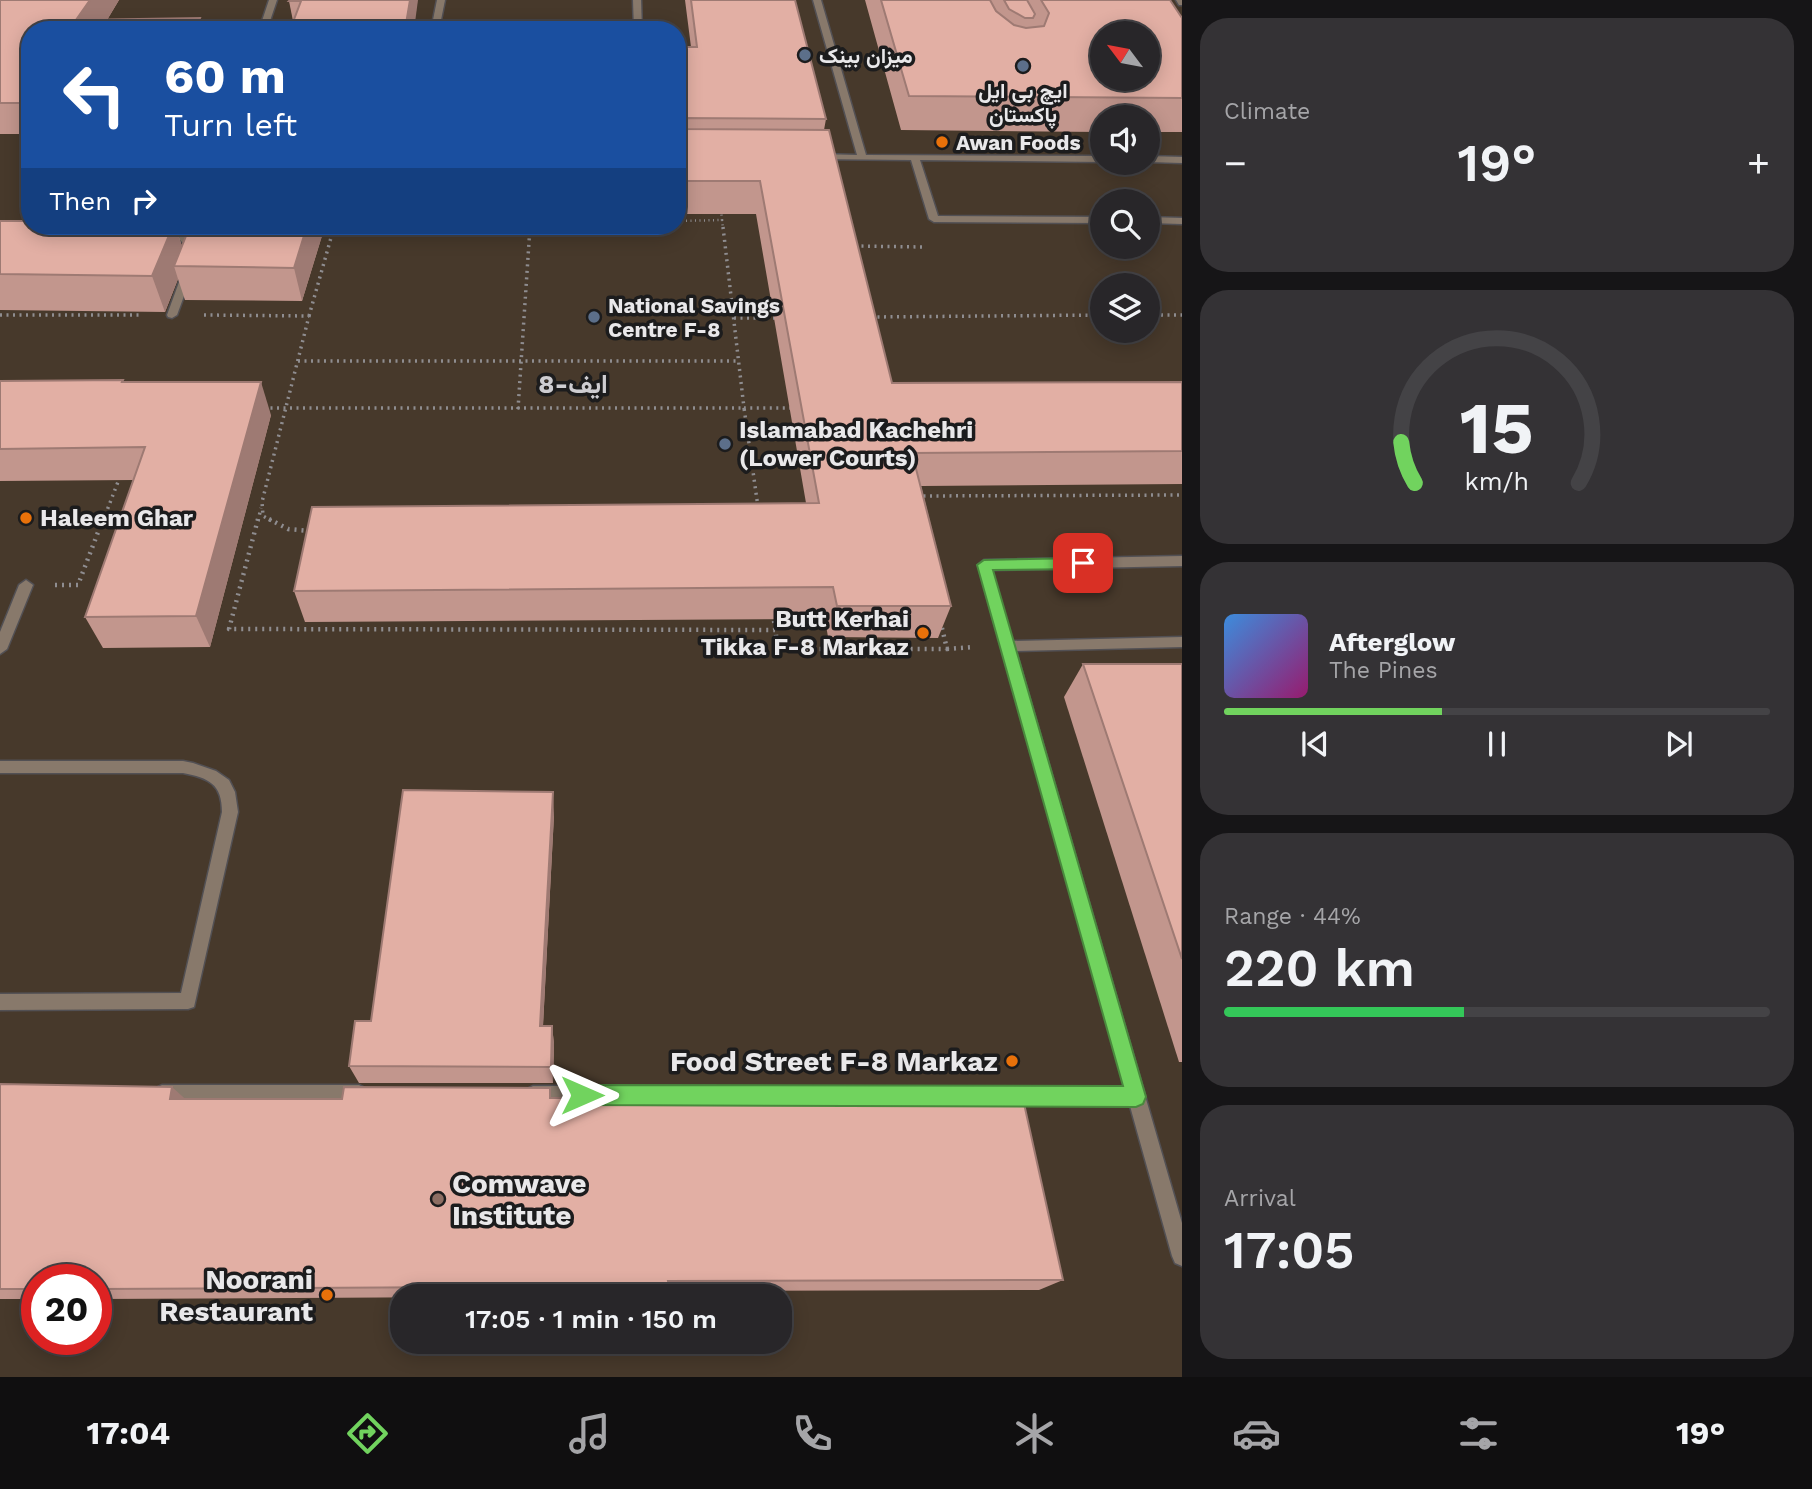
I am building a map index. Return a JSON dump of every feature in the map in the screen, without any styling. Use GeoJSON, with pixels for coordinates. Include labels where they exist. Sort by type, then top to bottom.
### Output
{"type":"FeatureCollection","features":[{"type":"Feature","properties":{"kind":"street"},"geometry":{"type":"LineString","coordinates":[[266,21],[273,0]]}},
{"type":"Feature","properties":{"kind":"street"},"geometry":{"type":"LineString","coordinates":[[437,21],[441,0]]}},
{"type":"Feature","properties":{"kind":"street"},"geometry":{"type":"LineString","coordinates":[[637,0],[638,21]]}},
{"type":"Feature","properties":{"kind":"street"},"geometry":{"type":"LineString","coordinates":[[817,0],[862,157]]}},
{"type":"Feature","properties":{"kind":"street"},"geometry":{"type":"LineString","coordinates":[[808,157],[1090,159]]}},
{"type":"Feature","properties":{"kind":"street"},"geometry":{"type":"LineString","coordinates":[[915,158],[934,219],[1090,220]]}},
{"type":"Feature","properties":{"kind":"street"},"geometry":{"type":"LineString","coordinates":[[1160,159],[1182,160]]}},
{"type":"Feature","properties":{"kind":"street"},"geometry":{"type":"LineString","coordinates":[[1160,220],[1182,221]]}},
{"type":"Feature","properties":{"kind":"street"},"geometry":{"type":"LineString","coordinates":[[172,315],[200,242],[182,235]]}},
{"type":"Feature","properties":{"kind":"street"},"geometry":{"type":"LineString","coordinates":[[1182,561],[984,565],[1182,1256]]}},
{"type":"Feature","properties":{"kind":"street"},"geometry":{"type":"LineString","coordinates":[[0,649],[26,584]]}},
{"type":"Feature","properties":{"kind":"street"},"geometry":{"type":"LineString","coordinates":[[1006,646],[1182,642]]}},
{"type":"Feature","properties":{"kind":"street"},"geometry":{"type":"LineString","coordinates":[[0,767],[183,767],[202,770],[219,779],[231,796],[230,813],[188,1001],[0,1002]]}},
{"type":"Feature","properties":{"kind":"street"},"geometry":{"type":"LineString","coordinates":[[139,1094],[374,1094]]}},
{"type":"Feature","properties":{"kind":"street"},"geometry":{"type":"LineString","coordinates":[[513,1095],[734,1096]]}},
{"type":"Feature","properties":{"kind":"street"},"geometry":{"type":"LineString","coordinates":[[984,1096],[1136,1097]]}},
{"type":"Feature","properties":{"kind":"path"},"geometry":{"type":"LineString","coordinates":[[720,208],[759,516]]}},
{"type":"Feature","properties":{"kind":"path"},"geometry":{"type":"LineString","coordinates":[[686,221],[722,220]]}},
{"type":"Feature","properties":{"kind":"path"},"geometry":{"type":"LineString","coordinates":[[309,316],[332,235]]}},
{"type":"Feature","properties":{"kind":"path"},"geometry":{"type":"LineString","coordinates":[[518,409],[529,235]]}},
{"type":"Feature","properties":{"kind":"path"},"geometry":{"type":"LineString","coordinates":[[847,246],[929,247]]}},
{"type":"Feature","properties":{"kind":"path"},"geometry":{"type":"LineString","coordinates":[[864,317],[1090,315]]}},
{"type":"Feature","properties":{"kind":"path"},"geometry":{"type":"LineString","coordinates":[[1160,315],[1182,315]]}},
{"type":"Feature","properties":{"kind":"path"},"geometry":{"type":"LineString","coordinates":[[734,318],[786,317]]}},
{"type":"Feature","properties":{"kind":"path"},"geometry":{"type":"LineString","coordinates":[[298,361],[739,361]]}},
{"type":"Feature","properties":{"kind":"path"},"geometry":{"type":"LineString","coordinates":[[258,408],[796,408]]}},
{"type":"Feature","properties":{"kind":"path"},"geometry":{"type":"LineString","coordinates":[[286,408],[229,629],[775,630]]}},
{"type":"Feature","properties":{"kind":"path"},"geometry":{"type":"LineString","coordinates":[[26,584],[78,586],[122,471]]}},
{"type":"Feature","properties":{"kind":"path"},"geometry":{"type":"LineString","coordinates":[[907,496],[1182,495]]}},
{"type":"Feature","properties":{"kind":"path"},"geometry":{"type":"LineString","coordinates":[[262,502],[263,516],[274,524],[288,529],[322,531]]}},
{"type":"Feature","properties":{"kind":"path"},"geometry":{"type":"LineString","coordinates":[[771,605],[778,649],[947,649],[940,623]]}},
{"type":"Feature","properties":{"kind":"shaded area"},"geometry":{"type":"Polygon","coordinates":[[[0,0],[1182,0],[1182,1377],[0,1377],[0,0]]]}},
{"type":"Feature","properties":{"kind":"building"},"geometry":{"type":"Polygon","coordinates":[[[0,0],[90,0],[76,20],[200,18],[199,21],[21,21],[21,103],[0,103],[0,0]]]}},
{"type":"Feature","properties":{"kind":"building"},"geometry":{"type":"Polygon","coordinates":[[[410,0],[406,21],[293,21],[301,1],[289,1],[410,0]]]}},
{"type":"Feature","properties":{"kind":"building"},"geometry":{"type":"Polygon","coordinates":[[[691,0],[795,0],[826,119],[686,118],[686,47],[697,47],[691,0]]]}},
{"type":"Feature","properties":{"kind":"building"},"geometry":{"type":"Polygon","coordinates":[[[881,0],[990,0],[996,11],[1014,25],[1026,28],[1044,26],[1049,13],[1041,0],[1170,0],[1182,18],[1182,98],[909,96],[881,0]]]}},
{"type":"Feature","properties":{"kind":"building"},"geometry":{"type":"Polygon","coordinates":[[[1004,0],[1027,0],[1035,14],[1033,18],[1025,18],[1009,9],[1004,0]]]}},
{"type":"Feature","properties":{"kind":"building"},"geometry":{"type":"Polygon","coordinates":[[[686,129],[829,130],[892,383],[1182,382],[1182,451],[912,453],[951,606],[837,606],[833,587],[294,591],[312,507],[819,503],[760,181],[686,181],[686,129]]]}},
{"type":"Feature","properties":{"kind":"building"},"geometry":{"type":"Polygon","coordinates":[[[0,221],[21,221],[21,235],[169,235],[152,276],[0,274],[0,221]]]}},
{"type":"Feature","properties":{"kind":"building"},"geometry":{"type":"Polygon","coordinates":[[[186,235],[304,235],[294,268],[174,266],[186,235]]]}},
{"type":"Feature","properties":{"kind":"building"},"geometry":{"type":"Polygon","coordinates":[[[123,380],[122,382],[261,382],[196,616],[85,617],[145,447],[0,449],[0,381],[123,380]]]}},
{"type":"Feature","properties":{"kind":"building"},"geometry":{"type":"Polygon","coordinates":[[[1083,664],[1182,664],[1182,959],[1083,664]]]}},
{"type":"Feature","properties":{"kind":"building"},"geometry":{"type":"Polygon","coordinates":[[[403,790],[553,792],[540,1026],[552,1026],[551,1067],[349,1066],[355,1021],[371,1021],[403,790]]]}},
{"type":"Feature","properties":{"kind":"building"},"geometry":{"type":"Polygon","coordinates":[[[0,1084],[172,1087],[170,1099],[342,1099],[344,1087],[550,1088],[550,1098],[701,1098],[700,1089],[1021,1090],[1063,1280],[668,1281],[669,1284],[390,1284],[390,1287],[112,1289],[112,1264],[21,1264],[21,1289],[0,1289],[0,1084]]]}},
{"type":"Feature","properties":{"kind":"place","name":"میزان بینک"},"geometry":{"type":"Point","coordinates":[805,55]}},
{"type":"Feature","properties":{"kind":"place","name":"ایچ بی ایل پاکستان"},"geometry":{"type":"Point","coordinates":[1023,66]}},
{"type":"Feature","properties":{"kind":"place","name":"Awan Foods"},"geometry":{"type":"Point","coordinates":[942,142]}},
{"type":"Feature","properties":{"kind":"place","name":"National Savings Centre F-8"},"geometry":{"type":"Point","coordinates":[594,317]}},
{"type":"Feature","properties":{"kind":"place","name":"Islamabad Kachehri (Lower Courts)"},"geometry":{"type":"Point","coordinates":[725,444]}},
{"type":"Feature","properties":{"kind":"place","name":"Haleem Ghar"},"geometry":{"type":"Point","coordinates":[26,518]}},
{"type":"Feature","properties":{"kind":"place","name":"Butt Kerhai Tikka F-8 Markaz"},"geometry":{"type":"Point","coordinates":[923,633]}},
{"type":"Feature","properties":{"kind":"place","name":"Food Street F-8 Markaz"},"geometry":{"type":"Point","coordinates":[1012,1061]}},
{"type":"Feature","properties":{"kind":"place","name":"Comwave Institute"},"geometry":{"type":"Point","coordinates":[438,1199]}},
{"type":"Feature","properties":{"kind":"place","name":"Noorani Restaurant"},"geometry":{"type":"Point","coordinates":[327,1295]}},
{"type":"Feature","properties":{"kind":"district","name":"ایف-8"},"geometry":{"type":"Point","coordinates":[573,384]}},
{"type":"Feature","properties":{"kind":"route"},"geometry":{"type":"LineString","coordinates":[[582,1095],[1136,1097],[984,565],[1083,563]]}}]}
